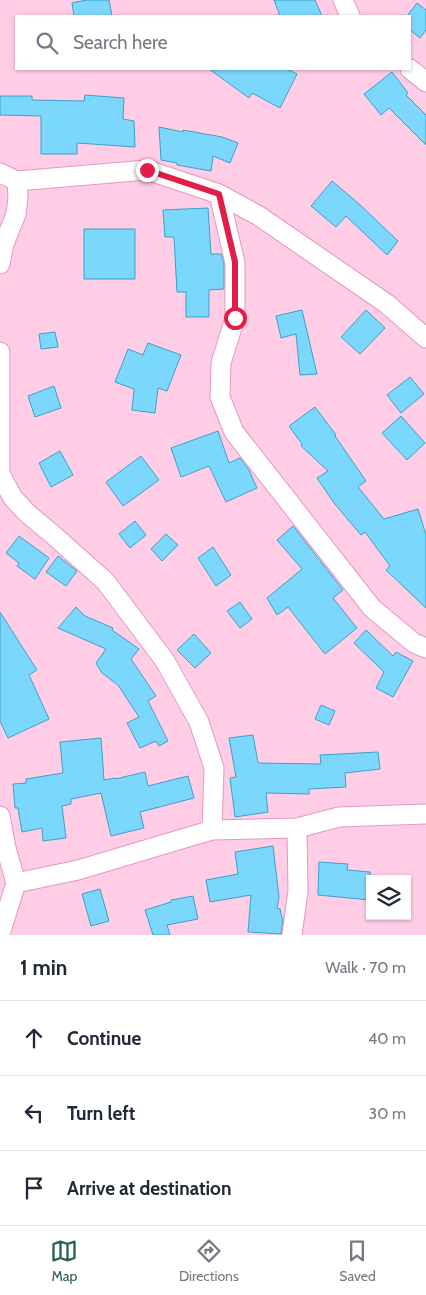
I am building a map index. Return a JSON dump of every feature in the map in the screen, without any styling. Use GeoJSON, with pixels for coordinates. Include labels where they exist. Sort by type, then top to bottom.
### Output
{"type":"FeatureCollection","features":[{"type":"Feature","properties":{"kind":"street"},"geometry":{"type":"LineString","coordinates":[[343,0],[350,15]]}},
{"type":"Feature","properties":{"kind":"street"},"geometry":{"type":"LineString","coordinates":[[411,70],[426,82]]}},
{"type":"Feature","properties":{"kind":"street"},"geometry":{"type":"LineString","coordinates":[[0,264],[4,244],[16,214],[18,198],[8,177],[147,170],[219,194],[259,216],[387,304],[426,338]]}},
{"type":"Feature","properties":{"kind":"street"},"geometry":{"type":"LineString","coordinates":[[219,194],[235,262],[235,318],[221,363],[220,397],[234,432],[372,608],[414,643],[426,648]]}},
{"type":"Feature","properties":{"kind":"street"},"geometry":{"type":"LineString","coordinates":[[0,352],[0,474],[13,498],[23,509],[105,581],[165,661],[199,722],[214,768],[212,830]]}},
{"type":"Feature","properties":{"kind":"street"},"geometry":{"type":"LineString","coordinates":[[16,883],[78,870],[212,830],[297,828],[339,817],[426,814]]}},
{"type":"Feature","properties":{"kind":"street"},"geometry":{"type":"LineString","coordinates":[[0,816],[6,848],[16,883],[0,934]]}},
{"type":"Feature","properties":{"kind":"street"},"geometry":{"type":"LineString","coordinates":[[292,935],[298,891],[297,828]]}},
{"type":"Feature","properties":{"kind":"building"},"geometry":{"type":"Polygon","coordinates":[[[86,0],[109,0],[112,15],[74,15],[72,3],[86,0]]]}},
{"type":"Feature","properties":{"kind":"building"},"geometry":{"type":"Polygon","coordinates":[[[274,0],[315,0],[322,15],[280,15],[274,0]]]}},
{"type":"Feature","properties":{"kind":"building"},"geometry":{"type":"Polygon","coordinates":[[[417,3],[426,10],[426,30],[420,38],[411,31],[411,15],[408,15],[417,3]]]}},
{"type":"Feature","properties":{"kind":"building"},"geometry":{"type":"Polygon","coordinates":[[[210,70],[289,70],[297,74],[280,108],[252,93],[249,98],[210,70]]]}},
{"type":"Feature","properties":{"kind":"building"},"geometry":{"type":"Polygon","coordinates":[[[392,72],[408,93],[406,95],[426,115],[426,145],[389,108],[381,115],[364,94],[392,72]]]}},
{"type":"Feature","properties":{"kind":"building"},"geometry":{"type":"Polygon","coordinates":[[[85,95],[124,98],[123,119],[134,121],[135,147],[77,143],[77,154],[41,154],[41,116],[0,115],[0,96],[32,96],[32,100],[84,101],[85,95]]]}},
{"type":"Feature","properties":{"kind":"building"},"geometry":{"type":"Polygon","coordinates":[[[159,127],[222,137],[238,143],[230,163],[213,156],[211,171],[177,165],[177,163],[161,160],[159,127]]]}},
{"type":"Feature","properties":{"kind":"building"},"geometry":{"type":"Polygon","coordinates":[[[332,181],[398,241],[387,255],[346,216],[336,227],[311,206],[332,181]]]}},
{"type":"Feature","properties":{"kind":"building"},"geometry":{"type":"Polygon","coordinates":[[[208,208],[211,254],[221,254],[224,264],[224,289],[209,290],[209,317],[186,317],[186,292],[177,292],[174,237],[165,237],[163,210],[208,208]]]}},
{"type":"Feature","properties":{"kind":"building"},"geometry":{"type":"Polygon","coordinates":[[[84,229],[135,229],[135,279],[84,279],[84,229]]]}},
{"type":"Feature","properties":{"kind":"building"},"geometry":{"type":"Polygon","coordinates":[[[302,310],[317,374],[300,375],[296,334],[281,338],[276,316],[302,310]]]}},
{"type":"Feature","properties":{"kind":"building"},"geometry":{"type":"Polygon","coordinates":[[[366,310],[385,328],[360,354],[341,337],[366,310]]]}},
{"type":"Feature","properties":{"kind":"building"},"geometry":{"type":"Polygon","coordinates":[[[55,332],[58,347],[41,349],[39,334],[55,332]]]}},
{"type":"Feature","properties":{"kind":"building"},"geometry":{"type":"Polygon","coordinates":[[[148,343],[181,355],[167,391],[158,388],[155,413],[132,410],[134,389],[115,382],[128,349],[143,355],[148,343]]]}},
{"type":"Feature","properties":{"kind":"building"},"geometry":{"type":"Polygon","coordinates":[[[410,377],[424,394],[401,413],[387,395],[410,377]]]}},
{"type":"Feature","properties":{"kind":"building"},"geometry":{"type":"Polygon","coordinates":[[[54,386],[61,408],[35,417],[28,396],[54,386]]]}},
{"type":"Feature","properties":{"kind":"building"},"geometry":{"type":"Polygon","coordinates":[[[315,407],[366,481],[358,487],[384,519],[418,509],[426,535],[426,608],[386,570],[390,566],[365,532],[361,535],[334,503],[317,478],[328,471],[301,446],[302,444],[289,426],[315,407]]]}},
{"type":"Feature","properties":{"kind":"building"},"geometry":{"type":"Polygon","coordinates":[[[401,416],[425,443],[407,460],[382,433],[401,416]]]}},
{"type":"Feature","properties":{"kind":"building"},"geometry":{"type":"Polygon","coordinates":[[[218,431],[229,463],[240,458],[249,470],[257,488],[226,502],[209,466],[181,477],[171,448],[218,431]]]}},
{"type":"Feature","properties":{"kind":"building"},"geometry":{"type":"Polygon","coordinates":[[[60,451],[73,475],[51,487],[39,463],[60,451]]]}},
{"type":"Feature","properties":{"kind":"building"},"geometry":{"type":"Polygon","coordinates":[[[141,456],[159,480],[123,506],[106,482],[141,456]]]}},
{"type":"Feature","properties":{"kind":"building"},"geometry":{"type":"Polygon","coordinates":[[[135,521],[146,535],[130,548],[119,534],[135,521]]]}},
{"type":"Feature","properties":{"kind":"building"},"geometry":{"type":"Polygon","coordinates":[[[293,526],[343,590],[333,598],[357,628],[325,654],[288,607],[277,615],[267,598],[302,569],[277,540],[293,526]]]}},
{"type":"Feature","properties":{"kind":"building"},"geometry":{"type":"Polygon","coordinates":[[[166,534],[178,545],[162,561],[151,549],[166,534]]]}},
{"type":"Feature","properties":{"kind":"building"},"geometry":{"type":"Polygon","coordinates":[[[19,536],[49,558],[35,579],[17,566],[19,563],[6,553],[19,536]]]}},
{"type":"Feature","properties":{"kind":"building"},"geometry":{"type":"Polygon","coordinates":[[[213,547],[231,575],[216,586],[198,558],[213,547]]]}},
{"type":"Feature","properties":{"kind":"building"},"geometry":{"type":"Polygon","coordinates":[[[58,556],[77,571],[66,586],[46,572],[58,556]]]}},
{"type":"Feature","properties":{"kind":"building"},"geometry":{"type":"Polygon","coordinates":[[[240,602],[252,619],[240,628],[227,611],[240,602]]]}},
{"type":"Feature","properties":{"kind":"building"},"geometry":{"type":"Polygon","coordinates":[[[76,607],[85,616],[113,628],[112,630],[139,649],[131,659],[156,696],[148,701],[168,741],[159,746],[156,741],[140,748],[127,723],[139,717],[118,685],[102,673],[96,663],[106,649],[58,628],[76,607]]]}},
{"type":"Feature","properties":{"kind":"building"},"geometry":{"type":"Polygon","coordinates":[[[0,612],[37,670],[29,675],[49,719],[8,738],[0,721],[0,612]]]}},
{"type":"Feature","properties":{"kind":"building"},"geometry":{"type":"Polygon","coordinates":[[[366,630],[393,656],[396,652],[413,661],[393,697],[376,688],[384,672],[354,643],[366,630]]]}},
{"type":"Feature","properties":{"kind":"building"},"geometry":{"type":"Polygon","coordinates":[[[194,634],[211,653],[195,668],[177,650],[194,634]]]}},
{"type":"Feature","properties":{"kind":"building"},"geometry":{"type":"Polygon","coordinates":[[[321,705],[335,711],[329,725],[315,719],[321,705]]]}},
{"type":"Feature","properties":{"kind":"building"},"geometry":{"type":"Polygon","coordinates":[[[253,735],[258,763],[321,764],[320,755],[378,752],[380,769],[345,773],[346,787],[309,789],[309,794],[266,793],[268,812],[235,817],[230,778],[236,777],[229,738],[253,735]]]}},
{"type":"Feature","properties":{"kind":"building"},"geometry":{"type":"Polygon","coordinates":[[[101,738],[104,780],[145,772],[148,786],[188,776],[194,798],[140,812],[144,828],[111,836],[101,793],[71,799],[71,804],[62,806],[66,838],[43,841],[42,828],[22,832],[18,808],[15,808],[13,784],[26,783],[26,779],[63,773],[60,742],[101,738]]]}},
{"type":"Feature","properties":{"kind":"building"},"geometry":{"type":"Polygon","coordinates":[[[273,846],[279,897],[277,908],[280,909],[283,918],[281,934],[248,932],[251,895],[210,902],[206,880],[238,874],[235,852],[273,846]]]}},
{"type":"Feature","properties":{"kind":"building"},"geometry":{"type":"Polygon","coordinates":[[[319,862],[348,864],[347,870],[370,872],[370,875],[366,875],[366,900],[318,895],[319,862]]]}},
{"type":"Feature","properties":{"kind":"building"},"geometry":{"type":"Polygon","coordinates":[[[100,889],[109,921],[91,926],[82,894],[100,889]]]}},
{"type":"Feature","properties":{"kind":"building"},"geometry":{"type":"Polygon","coordinates":[[[193,896],[198,919],[167,925],[170,935],[153,935],[145,910],[171,902],[171,900],[193,896]]]}},
{"type":"Feature","properties":{"kind":"route"},"geometry":{"type":"LineString","coordinates":[[147,170],[219,194],[235,262],[235,318]]}}]}
